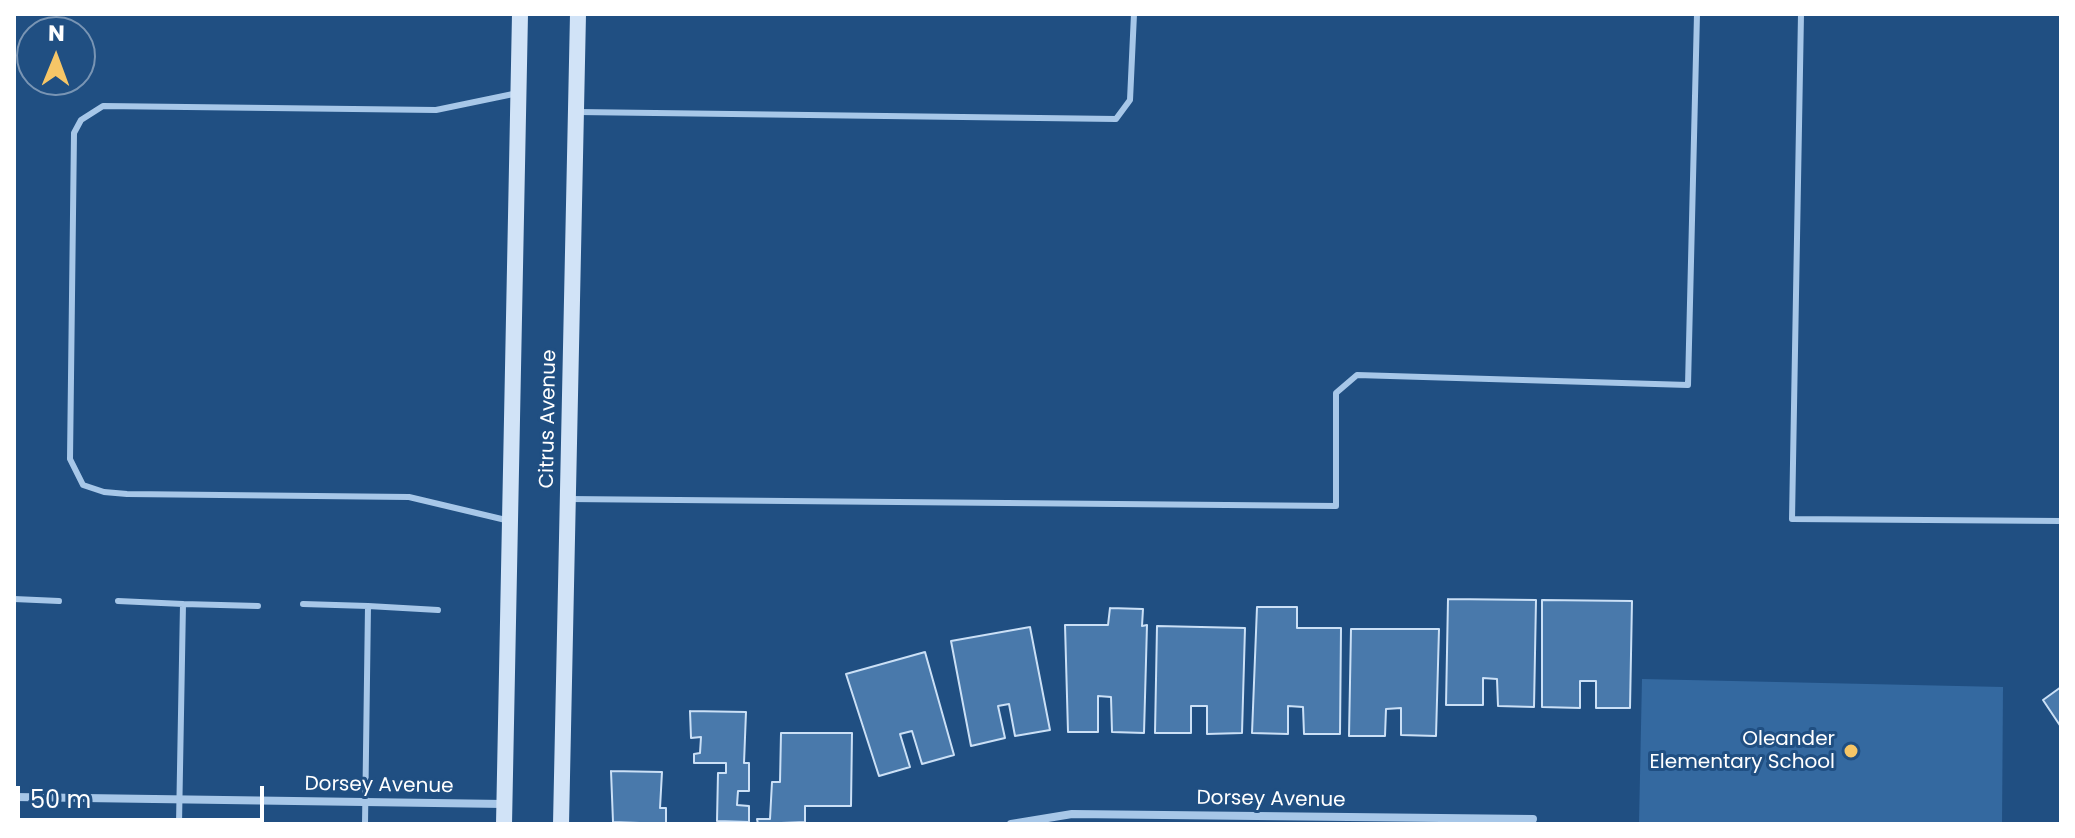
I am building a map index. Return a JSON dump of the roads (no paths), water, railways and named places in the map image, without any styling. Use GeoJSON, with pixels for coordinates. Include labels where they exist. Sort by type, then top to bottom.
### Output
{"type":"FeatureCollection","features":[{"type":"Feature","properties":{"kind":"main road","name":"Citrus Avenue"},"geometry":{"type":"LineString","coordinates":[[504,824],[520,14]]}},
{"type":"Feature","properties":{"kind":"main road","name":"Citrus Avenue"},"geometry":{"type":"LineString","coordinates":[[561,824],[578,14]]}},
{"type":"Feature","properties":{"kind":"street","name":"Dorsey Avenue"},"geometry":{"type":"LineString","coordinates":[[14,797],[504,804]]}},
{"type":"Feature","properties":{"kind":"street","name":"Dorsey Avenue"},"geometry":{"type":"LineString","coordinates":[[1011,824],[1072,814],[1533,819]]}},
{"type":"Feature","properties":{"kind":"lane"},"geometry":{"type":"LineString","coordinates":[[576,112],[1116,119],[1130,100],[1134,14]]}},
{"type":"Feature","properties":{"kind":"lane"},"geometry":{"type":"LineString","coordinates":[[568,499],[1336,506],[1336,393],[1357,375],[1688,385],[1697,14]]}},
{"type":"Feature","properties":{"kind":"lane"},"geometry":{"type":"LineString","coordinates":[[1801,14],[1792,519],[2061,521]]}},
{"type":"Feature","properties":{"kind":"lane"},"geometry":{"type":"LineString","coordinates":[[510,521],[409,497],[104,492],[83,485],[70,459],[74,133],[81,120],[103,106],[436,110],[518,93]]}},
{"type":"Feature","properties":{"kind":"lane"},"geometry":{"type":"LineString","coordinates":[[14,599],[59,601]]}},
{"type":"Feature","properties":{"kind":"lane"},"geometry":{"type":"LineString","coordinates":[[118,601],[258,606]]}},
{"type":"Feature","properties":{"kind":"lane"},"geometry":{"type":"LineString","coordinates":[[179,824],[183,604]]}},
{"type":"Feature","properties":{"kind":"lane"},"geometry":{"type":"LineString","coordinates":[[303,604],[438,610]]}},
{"type":"Feature","properties":{"kind":"lane"},"geometry":{"type":"LineString","coordinates":[[365,824],[368,606]]}},
{"type":"Feature","properties":{"kind":"place","name":"Oleander Elementary School"},"geometry":{"type":"Point","coordinates":[1851,751]}}]}
